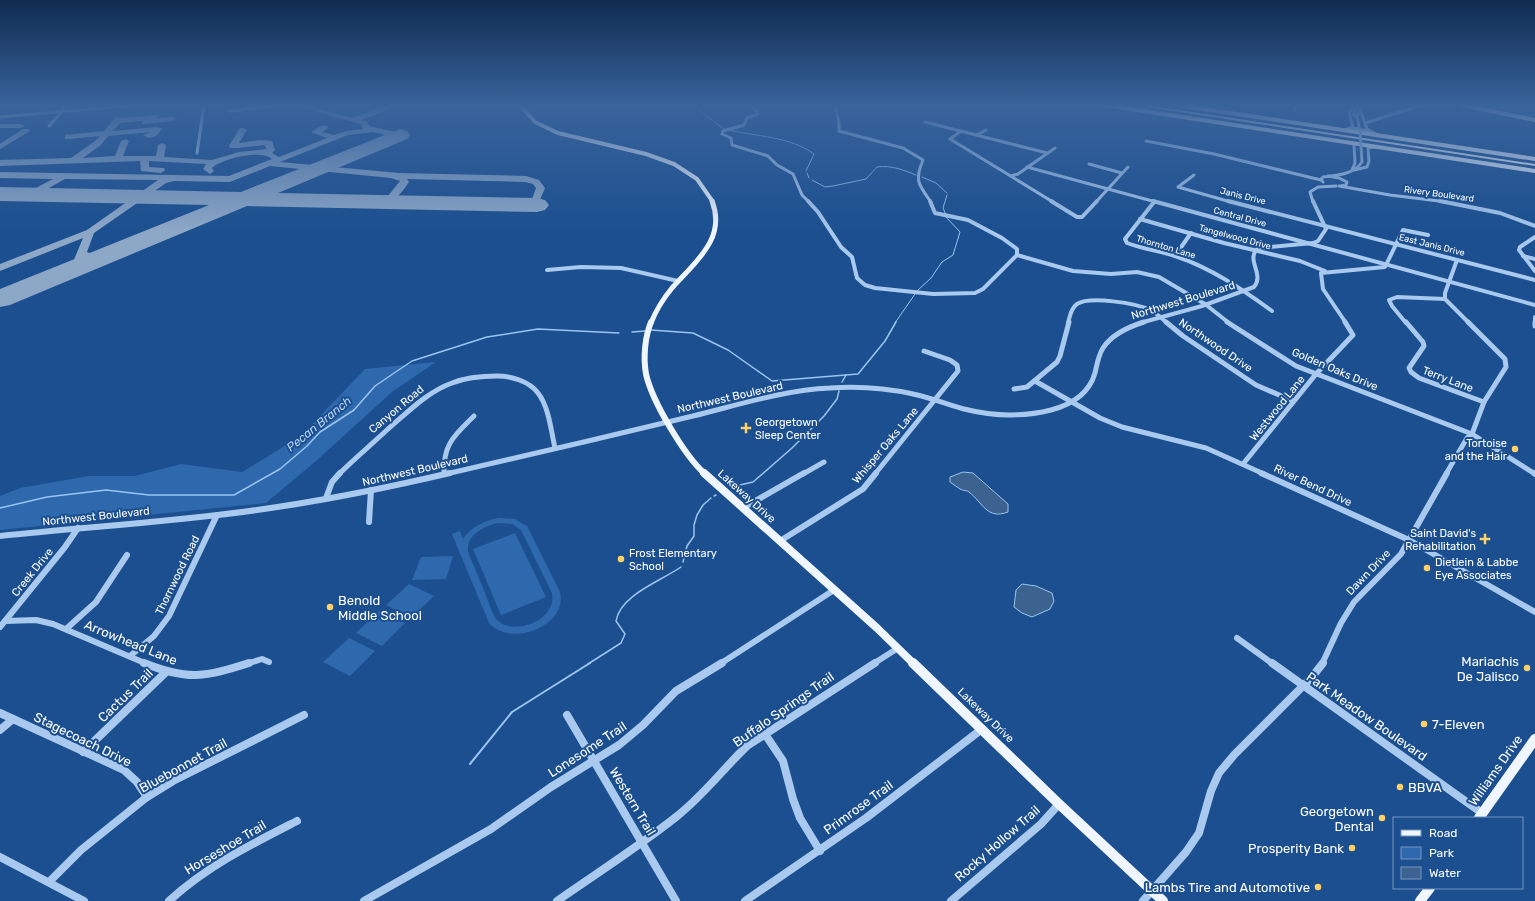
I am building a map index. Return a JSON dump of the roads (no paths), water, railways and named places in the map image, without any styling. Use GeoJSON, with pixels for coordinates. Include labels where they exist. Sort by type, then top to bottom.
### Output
{"type":"FeatureCollection","features":[{"type":"Feature","properties":{"kind":"highway"},"geometry":{"type":"LineString","coordinates":[[1415,147],[1467,155],[1502,163],[1535,165]]}},
{"type":"Feature","properties":{"kind":"highway"},"geometry":{"type":"LineString","coordinates":[[1420,147],[1535,165]]}},
{"type":"Feature","properties":{"kind":"main road","name":"Lakeway Drive"},"geometry":{"type":"LineString","coordinates":[[617,147],[662,159],[684,171],[701,185],[713,202],[715,209],[715,230],[704,253],[664,298],[650,325],[647,335],[646,372],[667,421],[678,441],[692,460],[898,648],[1059,804],[1163,901]]}},
{"type":"Feature","properties":{"kind":"main road"},"geometry":{"type":"LineString","coordinates":[[1375,147],[1535,171]]}},
{"type":"Feature","properties":{"kind":"main road"},"geometry":{"type":"LineString","coordinates":[[1455,147],[1535,159]]}},
{"type":"Feature","properties":{"kind":"main road","name":"Williams Drive"},"geometry":{"type":"LineString","coordinates":[[1480,815],[1535,739]]}},
{"type":"Feature","properties":{"kind":"main road"},"geometry":{"type":"LineString","coordinates":[[1420,901],[1429,889]]}},
{"type":"Feature","properties":{"kind":"street"},"geometry":{"type":"LineString","coordinates":[[197,153],[198,147]]}},
{"type":"Feature","properties":{"kind":"street"},"geometry":{"type":"LineString","coordinates":[[739,147],[768,156],[777,165],[793,174],[802,195],[818,212],[841,247],[852,257],[857,278],[865,285],[875,288],[926,293],[975,293],[983,289],[1017,255],[1017,249],[1008,241],[968,220],[935,213],[931,202],[918,184],[919,169],[923,160],[898,147]]}},
{"type":"Feature","properties":{"kind":"street"},"geometry":{"type":"LineString","coordinates":[[963,147],[1073,214],[1082,217],[1128,167]]}},
{"type":"Feature","properties":{"kind":"street"},"geometry":{"type":"LineString","coordinates":[[1021,147],[1047,154]]}},
{"type":"Feature","properties":{"kind":"street"},"geometry":{"type":"LineString","coordinates":[[1180,147],[1306,176],[1337,186]]}},
{"type":"Feature","properties":{"kind":"street"},"geometry":{"type":"LineString","coordinates":[[1352,170],[1354,162],[1353,147]]}},
{"type":"Feature","properties":{"kind":"street"},"geometry":{"type":"LineString","coordinates":[[1306,176],[1327,176],[1347,173],[1359,167],[1362,162],[1361,147]]}},
{"type":"Feature","properties":{"kind":"street"},"geometry":{"type":"LineString","coordinates":[[1363,147],[1375,147]]}},
{"type":"Feature","properties":{"kind":"street"},"geometry":{"type":"LineString","coordinates":[[1011,176],[1018,174],[1055,148]]}},
{"type":"Feature","properties":{"kind":"street"},"geometry":{"type":"LineString","coordinates":[[1352,170],[1362,170],[1370,164],[1368,148]]}},
{"type":"Feature","properties":{"kind":"street"},"geometry":{"type":"LineString","coordinates":[[982,159],[989,158]]}},
{"type":"Feature","properties":{"kind":"street"},"geometry":{"type":"LineString","coordinates":[[1089,164],[1122,173]]}},
{"type":"Feature","properties":{"kind":"street","name":"Central Drive"},"geometry":{"type":"LineString","coordinates":[[1027,167],[1535,305]]}},
{"type":"Feature","properties":{"kind":"street"},"geometry":{"type":"LineString","coordinates":[[1318,187],[1344,185],[1346,182],[1344,177],[1347,173]]}},
{"type":"Feature","properties":{"kind":"street","name":"Janis Drive"},"geometry":{"type":"LineString","coordinates":[[1194,175],[1178,187],[1188,191],[1325,226]]}},
{"type":"Feature","properties":{"kind":"street"},"geometry":{"type":"LineString","coordinates":[[1254,251],[1263,247],[1308,244],[1318,240],[1325,230],[1325,226],[1309,193],[1318,187],[1322,181],[1321,178],[1327,176]]}},
{"type":"Feature","properties":{"kind":"street","name":"Rivery Boulevard"},"geometry":{"type":"LineString","coordinates":[[1327,176],[1361,188],[1391,194]]}},
{"type":"Feature","properties":{"kind":"street","name":"Rivery Boulevard"},"geometry":{"type":"LineString","coordinates":[[1337,186],[1435,199],[1483,208],[1535,222]]}},
{"type":"Feature","properties":{"kind":"street"},"geometry":{"type":"LineString","coordinates":[[1042,194],[1049,193]]}},
{"type":"Feature","properties":{"kind":"street","name":"Thornton Lane"},"geometry":{"type":"LineString","coordinates":[[1154,202],[1125,239],[1127,243],[1175,256],[1206,269],[1244,291],[1272,311]]}},
{"type":"Feature","properties":{"kind":"street","name":"Rivery Boulevard"},"geometry":{"type":"LineString","coordinates":[[1483,208],[1535,226]]}},
{"type":"Feature","properties":{"kind":"street","name":"Tangelwood Drive"},"geometry":{"type":"LineString","coordinates":[[1140,219],[1326,271]]}},
{"type":"Feature","properties":{"kind":"street","name":"East Janis Drive"},"geometry":{"type":"LineString","coordinates":[[1325,226],[1535,280]]}},
{"type":"Feature","properties":{"kind":"street"},"geometry":{"type":"LineString","coordinates":[[1326,271],[1381,268],[1386,265],[1403,230],[1428,235]]}},
{"type":"Feature","properties":{"kind":"street"},"geometry":{"type":"LineString","coordinates":[[1175,256],[1191,233]]}},
{"type":"Feature","properties":{"kind":"street"},"geometry":{"type":"LineString","coordinates":[[1535,237],[1519,249],[1519,252],[1535,271]]}},
{"type":"Feature","properties":{"kind":"street","name":"Northwest Boulevard"},"geometry":{"type":"LineString","coordinates":[[0,536],[266,509],[371,490],[667,421],[797,392],[831,387],[884,389],[936,399],[971,410],[1012,414],[1047,410],[1072,401],[1085,391],[1091,383],[1100,352],[1111,339],[1132,326],[1159,317],[1182,312],[1256,286],[1259,280],[1252,255],[1254,251]]}},
{"type":"Feature","properties":{"kind":"street","name":"Golden Oaks Drive"},"geometry":{"type":"LineString","coordinates":[[1017,255],[1073,272],[1111,274],[1137,272],[1162,278],[1205,304],[1235,328],[1287,361],[1316,374],[1472,434],[1535,474]]}},
{"type":"Feature","properties":{"kind":"street"},"geometry":{"type":"LineString","coordinates":[[1523,256],[1535,259]]}},
{"type":"Feature","properties":{"kind":"street"},"geometry":{"type":"LineString","coordinates":[[1445,299],[1445,293],[1457,260]]}},
{"type":"Feature","properties":{"kind":"street"},"geometry":{"type":"LineString","coordinates":[[547,270],[582,267],[620,268],[678,281]]}},
{"type":"Feature","properties":{"kind":"street","name":"Westwood Lane"},"geometry":{"type":"LineString","coordinates":[[1242,464],[1316,374],[1353,335],[1333,306],[1324,289],[1320,275],[1326,271]]}},
{"type":"Feature","properties":{"kind":"street","name":"Terry Lane"},"geometry":{"type":"LineString","coordinates":[[1445,299],[1397,297],[1389,300],[1392,306],[1423,342],[1424,346],[1409,368],[1420,378],[1484,402]]}},
{"type":"Feature","properties":{"kind":"street","name":"Dawn Drive"},"geometry":{"type":"LineString","coordinates":[[1143,901],[1153,891],[1199,833],[1211,791],[1219,773],[1234,755],[1322,666],[1341,623],[1354,602],[1390,567],[1401,554],[1459,450],[1467,438],[1472,434],[1484,402],[1506,367],[1506,362],[1445,299]]}},
{"type":"Feature","properties":{"kind":"street","name":"Northwood Drive"},"geometry":{"type":"LineString","coordinates":[[1014,389],[1027,387],[1058,360],[1071,312],[1079,302],[1091,300],[1138,305],[1151,310],[1183,336],[1256,385],[1293,401]]}},
{"type":"Feature","properties":{"kind":"street"},"geometry":{"type":"LineString","coordinates":[[1535,317],[1535,326]]}},
{"type":"Feature","properties":{"kind":"street","name":"Whisper Oaks Lane"},"geometry":{"type":"LineString","coordinates":[[780,541],[859,492],[869,483],[936,399],[958,369],[957,365],[950,360],[924,351]]}},
{"type":"Feature","properties":{"kind":"street","name":"Canyon Road"},"geometry":{"type":"LineString","coordinates":[[326,498],[332,482],[339,474],[418,402],[438,389],[459,381],[481,377],[503,377],[518,380],[530,386],[541,397],[555,448]]}},
{"type":"Feature","properties":{"kind":"street","name":"River Bend Drive"},"geometry":{"type":"LineString","coordinates":[[1035,381],[1100,418],[1122,427],[1206,448],[1409,540],[1535,612]]}},
{"type":"Feature","properties":{"kind":"street"},"geometry":{"type":"LineString","coordinates":[[444,474],[442,459],[446,448],[451,439],[474,416]]}},
{"type":"Feature","properties":{"kind":"street"},"geometry":{"type":"LineString","coordinates":[[743,508],[824,462]]}},
{"type":"Feature","properties":{"kind":"street"},"geometry":{"type":"LineString","coordinates":[[369,522],[371,490]]}},
{"type":"Feature","properties":{"kind":"street","name":"Thornwood Road"},"geometry":{"type":"LineString","coordinates":[[130,656],[157,633],[169,616],[217,515]]}},
{"type":"Feature","properties":{"kind":"street","name":"Creek Drive"},"geometry":{"type":"LineString","coordinates":[[0,627],[65,547],[78,528]]}},
{"type":"Feature","properties":{"kind":"street"},"geometry":{"type":"LineString","coordinates":[[66,629],[96,602],[127,555]]}},
{"type":"Feature","properties":{"kind":"street","name":"Lonesome Trail"},"geometry":{"type":"LineString","coordinates":[[364,901],[485,832],[551,787],[631,736],[676,691],[771,632],[834,590]]}},
{"type":"Feature","properties":{"kind":"street","name":"Arrowhead Lane"},"geometry":{"type":"LineString","coordinates":[[5,621],[36,620],[53,624],[166,672],[188,676],[205,675],[229,670],[262,659],[269,662]]}},
{"type":"Feature","properties":{"kind":"street","name":"Park Meadow Boulevard"},"geometry":{"type":"LineString","coordinates":[[1237,638],[1480,815]]}},
{"type":"Feature","properties":{"kind":"street","name":"Buffalo Springs Trail"},"geometry":{"type":"LineString","coordinates":[[557,901],[686,809],[747,746],[898,648]]}},
{"type":"Feature","properties":{"kind":"street","name":"Cactus Trail"},"geometry":{"type":"LineString","coordinates":[[83,752],[166,672]]}},
{"type":"Feature","properties":{"kind":"street","name":"Stagecoach Drive"},"geometry":{"type":"LineString","coordinates":[[0,713],[124,770],[133,776],[147,797]]}},
{"type":"Feature","properties":{"kind":"street","name":"Bluebonnet Trail"},"geometry":{"type":"LineString","coordinates":[[49,882],[81,850],[147,797],[173,781],[304,715]]}},
{"type":"Feature","properties":{"kind":"street","name":"Western Trail"},"geometry":{"type":"LineString","coordinates":[[567,715],[676,901]]}},
{"type":"Feature","properties":{"kind":"street"},"geometry":{"type":"LineString","coordinates":[[0,730],[13,719]]}},
{"type":"Feature","properties":{"kind":"street","name":"Primrose Trail"},"geometry":{"type":"LineString","coordinates":[[745,901],[820,851],[982,729]]}},
{"type":"Feature","properties":{"kind":"street"},"geometry":{"type":"LineString","coordinates":[[765,734],[783,761],[800,818],[820,851]]}},
{"type":"Feature","properties":{"kind":"street","name":"Rocky Hollow Trail"},"geometry":{"type":"LineString","coordinates":[[951,901],[1041,824],[1059,804]]}},
{"type":"Feature","properties":{"kind":"street","name":"Horseshoe Trail"},"geometry":{"type":"LineString","coordinates":[[169,901],[192,880],[215,865],[297,821]]}},
{"type":"Feature","properties":{"kind":"street"},"geometry":{"type":"LineString","coordinates":[[0,857],[84,901]]}},
{"type":"Feature","properties":{"kind":"water"},"geometry":{"type":"Polygon","coordinates":[[[963,472],[973,473],[1008,504],[1008,512],[995,514],[990,512],[969,492],[961,490],[950,482],[950,477],[963,472]]]}},
{"type":"Feature","properties":{"kind":"water"},"geometry":{"type":"Polygon","coordinates":[[[1022,584],[1036,586],[1052,593],[1054,601],[1050,609],[1032,617],[1022,613],[1014,607],[1016,590],[1022,584]]]}},
{"type":"Feature","properties":{"kind":"waterway","name":"Pecan Branch"},"geometry":{"type":"LineString","coordinates":[[802,147],[814,154],[806,171]]}},
{"type":"Feature","properties":{"kind":"waterway","name":"Pecan Branch"},"geometry":{"type":"LineString","coordinates":[[812,180],[825,187],[833,186],[866,179],[877,167],[897,168],[916,175]]}},
{"type":"Feature","properties":{"kind":"waterway","name":"Pecan Branch"},"geometry":{"type":"LineString","coordinates":[[807,173],[809,178]]}},
{"type":"Feature","properties":{"kind":"waterway","name":"Pecan Branch"},"geometry":{"type":"LineString","coordinates":[[922,177],[936,183],[947,193]]}},
{"type":"Feature","properties":{"kind":"waterway","name":"Pecan Branch"},"geometry":{"type":"LineString","coordinates":[[946,215],[943,208],[947,195]]}},
{"type":"Feature","properties":{"kind":"waterway","name":"Pecan Branch"},"geometry":{"type":"LineString","coordinates":[[917,291],[931,278],[942,262],[953,255],[960,232],[946,217]]}},
{"type":"Feature","properties":{"kind":"waterway","name":"Pecan Branch"},"geometry":{"type":"LineString","coordinates":[[895,323],[915,294]]}},
{"type":"Feature","properties":{"kind":"waterway","name":"Pecan Branch"},"geometry":{"type":"LineString","coordinates":[[651,330],[693,333],[728,350],[772,381],[858,374],[885,341],[896,322]]}},
{"type":"Feature","properties":{"kind":"waterway","name":"Pecan Branch"},"geometry":{"type":"LineString","coordinates":[[0,508],[47,497],[106,490],[149,495],[234,495],[280,469],[307,446],[320,432],[354,410],[375,386],[412,361],[487,337],[538,329],[619,333]]}},
{"type":"Feature","properties":{"kind":"waterway","name":"Pecan Branch"},"geometry":{"type":"LineString","coordinates":[[632,332],[645,331]]}},
{"type":"Feature","properties":{"kind":"waterway","name":"Pecan Branch"},"geometry":{"type":"LineString","coordinates":[[842,382],[846,375]]}},
{"type":"Feature","properties":{"kind":"waterway"},"geometry":{"type":"LineString","coordinates":[[731,487],[753,482],[792,448],[824,416],[837,399],[839,391]]}},
{"type":"Feature","properties":{"kind":"waterway"},"geometry":{"type":"LineString","coordinates":[[683,562],[687,546],[694,536],[694,525],[697,515],[703,505],[711,498]]}},
{"type":"Feature","properties":{"kind":"waterway"},"geometry":{"type":"LineString","coordinates":[[588,664],[621,643],[625,634],[616,621],[619,612],[625,604],[642,590],[681,567]]}},
{"type":"Feature","properties":{"kind":"waterway"},"geometry":{"type":"LineString","coordinates":[[470,764],[512,712],[590,663]]}},
{"type":"Feature","properties":{"kind":"place","name":"Georgetown Sleep Center"},"geometry":{"type":"Point","coordinates":[746,428]}},
{"type":"Feature","properties":{"kind":"place","name":"Tortoise and the Hair"},"geometry":{"type":"Point","coordinates":[1515,449]}},
{"type":"Feature","properties":{"kind":"place","name":"Saint David's Rehabilitation"},"geometry":{"type":"Point","coordinates":[1485,539]}},
{"type":"Feature","properties":{"kind":"place","name":"Frost Elementary School"},"geometry":{"type":"Point","coordinates":[621,559]}},
{"type":"Feature","properties":{"kind":"place","name":"Dietlein & Labbe Eye Associates"},"geometry":{"type":"Point","coordinates":[1427,568]}},
{"type":"Feature","properties":{"kind":"place","name":"Benold Middle School"},"geometry":{"type":"Point","coordinates":[330,607]}},
{"type":"Feature","properties":{"kind":"place","name":"Mariachis De Jalisco"},"geometry":{"type":"Point","coordinates":[1527,668]}},
{"type":"Feature","properties":{"kind":"place","name":"7-Eleven"},"geometry":{"type":"Point","coordinates":[1424,724]}},
{"type":"Feature","properties":{"kind":"place","name":"BBVA"},"geometry":{"type":"Point","coordinates":[1400,787]}},
{"type":"Feature","properties":{"kind":"place","name":"Georgetown Dental"},"geometry":{"type":"Point","coordinates":[1382,818]}},
{"type":"Feature","properties":{"kind":"place","name":"Prosperity Bank"},"geometry":{"type":"Point","coordinates":[1352,848]}},
{"type":"Feature","properties":{"kind":"place","name":"Lambs Tire and Automotive"},"geometry":{"type":"Point","coordinates":[1318,887]}}]}
